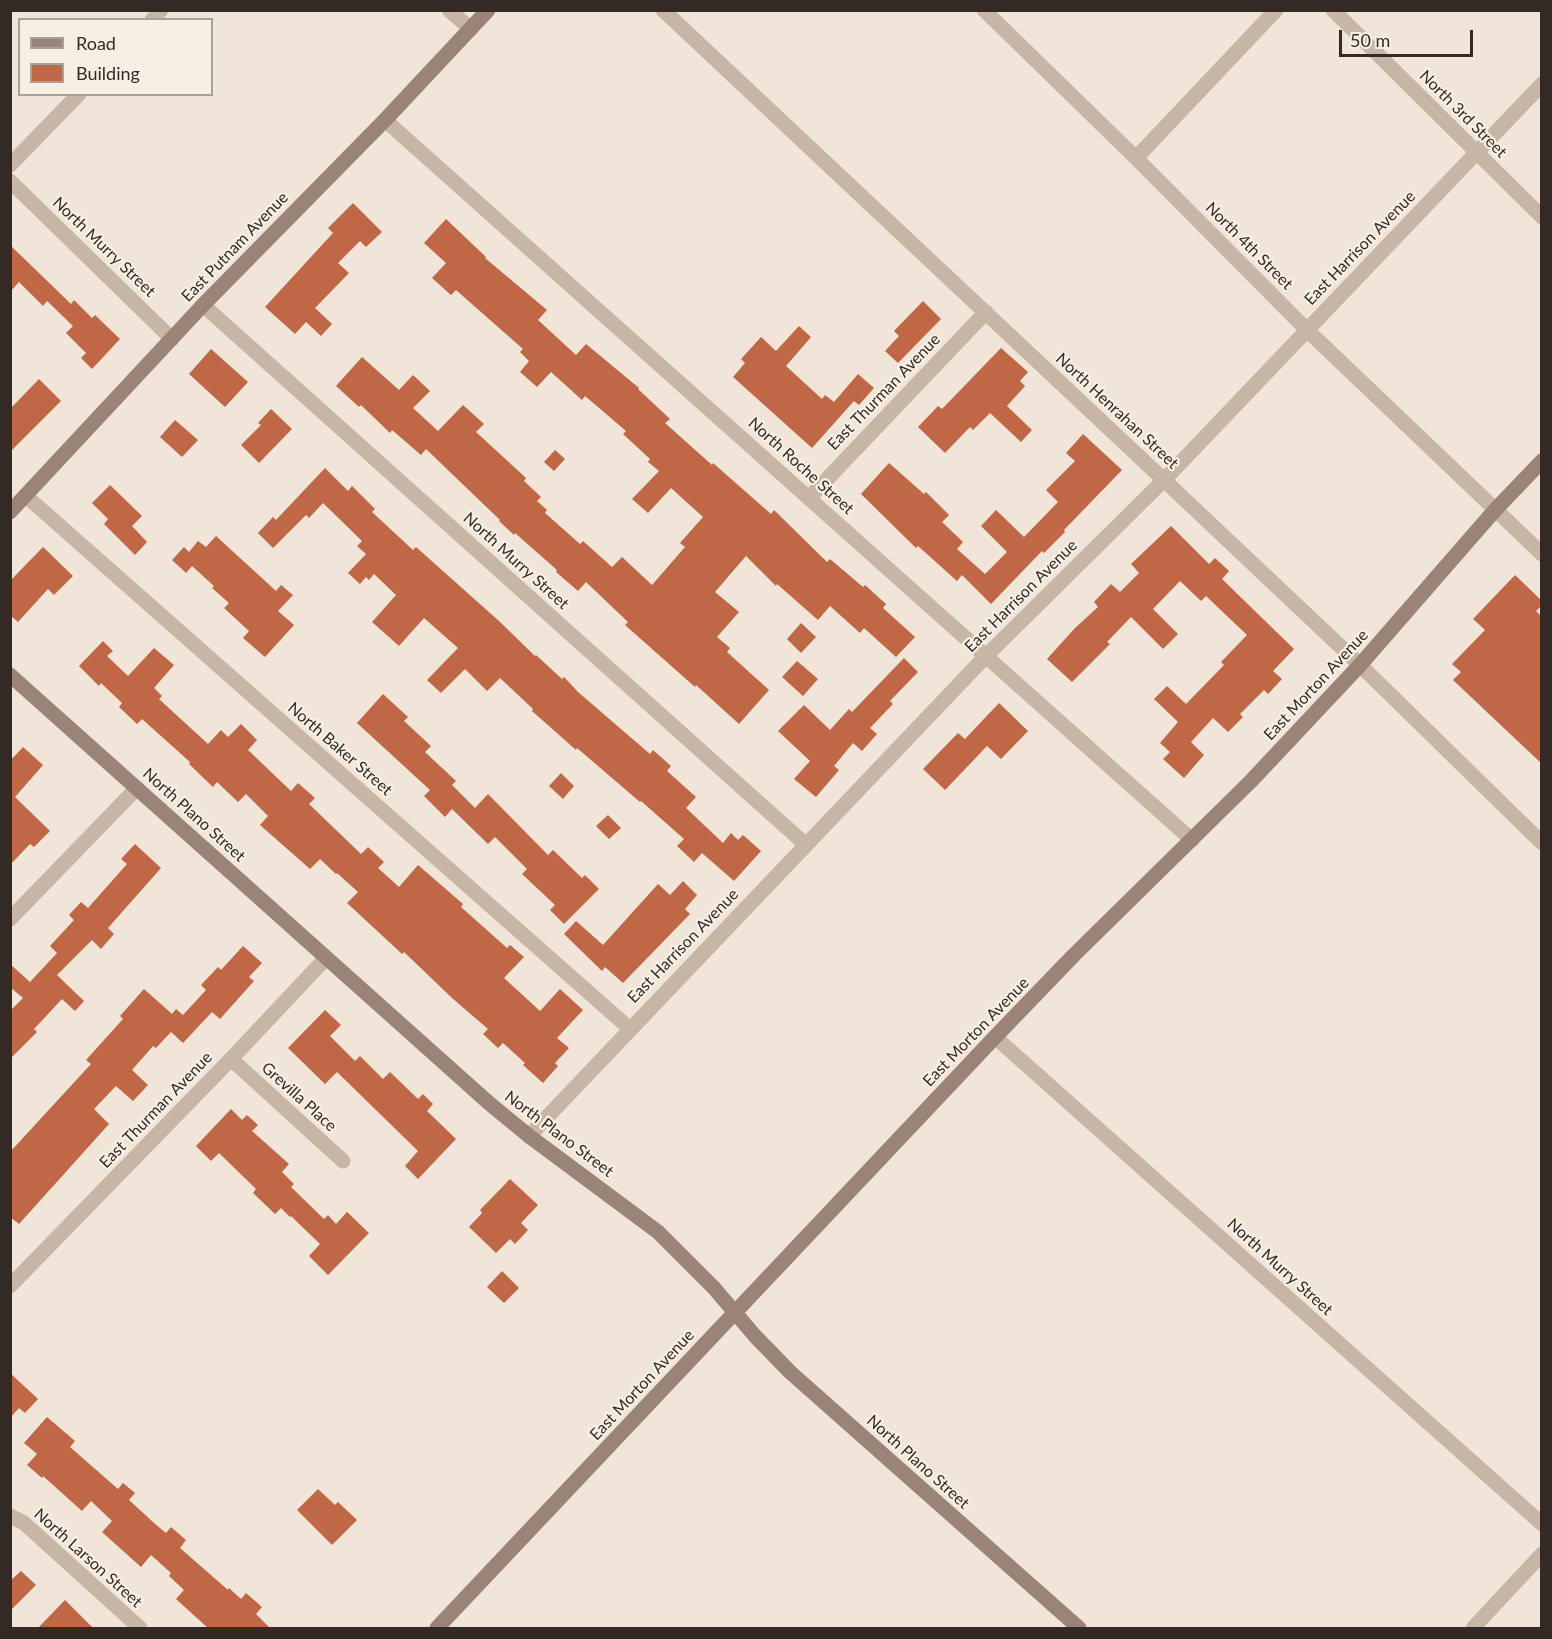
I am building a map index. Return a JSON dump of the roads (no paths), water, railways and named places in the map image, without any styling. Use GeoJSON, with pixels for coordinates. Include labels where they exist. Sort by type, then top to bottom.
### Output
{"type":"FeatureCollection","features":[{"type":"Feature","properties":{"kind":"main road","name":"East Putnam Avenue"},"geometry":{"type":"LineString","coordinates":[[10,512],[203,305],[385,120],[489,10]]}},
{"type":"Feature","properties":{"kind":"main road","name":"East Morton Avenue"},"geometry":{"type":"LineString","coordinates":[[437,1629],[995,1037],[1074,955],[1251,781],[1360,665],[1495,510],[1542,461]]}},
{"type":"Feature","properties":{"kind":"main road","name":"North Plano Street"},"geometry":{"type":"LineString","coordinates":[[10,675],[529,1136],[658,1232],[692,1265],[790,1372],[1079,1629]]}},
{"type":"Feature","properties":{"kind":"street"},"geometry":{"type":"LineString","coordinates":[[449,10],[471,29]]}},
{"type":"Feature","properties":{"kind":"street","name":"North Henrahan Street"},"geometry":{"type":"LineString","coordinates":[[663,10],[1360,665],[1542,843]]}},
{"type":"Feature","properties":{"kind":"street","name":"North 4th Street"},"geometry":{"type":"LineString","coordinates":[[984,10],[1136,158],[1307,330],[1542,554]]}},
{"type":"Feature","properties":{"kind":"street"},"geometry":{"type":"LineString","coordinates":[[1136,158],[1276,10]]}},
{"type":"Feature","properties":{"kind":"street","name":"North 3rd Street"},"geometry":{"type":"LineString","coordinates":[[1333,10],[1542,217]]}},
{"type":"Feature","properties":{"kind":"street","name":"East Harrison Avenue"},"geometry":{"type":"LineString","coordinates":[[529,1136],[629,1028],[986,656],[1164,480],[1542,84]]}},
{"type":"Feature","properties":{"kind":"street"},"geometry":{"type":"LineString","coordinates":[[10,165],[77,96]]}},
{"type":"Feature","properties":{"kind":"street","name":"North Roche Street"},"geometry":{"type":"LineString","coordinates":[[385,120],[1192,840]]}},
{"type":"Feature","properties":{"kind":"street","name":"North Murry Street"},"geometry":{"type":"LineString","coordinates":[[10,181],[172,339]]}},
{"type":"Feature","properties":{"kind":"street","name":"North Murry Street"},"geometry":{"type":"LineString","coordinates":[[203,305],[805,844]]}},
{"type":"Feature","properties":{"kind":"street","name":"East Thurman Avenue"},"geometry":{"type":"LineString","coordinates":[[809,498],[986,312]]}},
{"type":"Feature","properties":{"kind":"street","name":"North Baker Street"},"geometry":{"type":"LineString","coordinates":[[26,496],[629,1028]]}},
{"type":"Feature","properties":{"kind":"street"},"geometry":{"type":"LineString","coordinates":[[10,919],[137,788]]}},
{"type":"Feature","properties":{"kind":"street","name":"East Thurman Avenue"},"geometry":{"type":"LineString","coordinates":[[10,1286],[326,958]]}},
{"type":"Feature","properties":{"kind":"street","name":"North Murry Street"},"geometry":{"type":"LineString","coordinates":[[995,1037],[1542,1524]]}},
{"type":"Feature","properties":{"kind":"street","name":"Grevilla Place"},"geometry":{"type":"LineString","coordinates":[[231,1059],[343,1161]]}},
{"type":"Feature","properties":{"kind":"street","name":"North Larson Street"},"geometry":{"type":"LineString","coordinates":[[10,1516],[24,1523],[140,1628]]}},
{"type":"Feature","properties":{"kind":"street"},"geometry":{"type":"LineString","coordinates":[[1473,1629],[1542,1554]]}}]}
